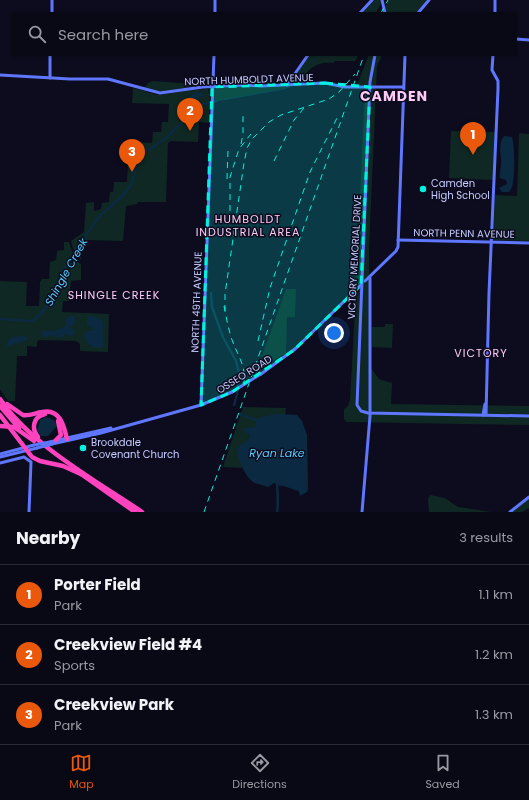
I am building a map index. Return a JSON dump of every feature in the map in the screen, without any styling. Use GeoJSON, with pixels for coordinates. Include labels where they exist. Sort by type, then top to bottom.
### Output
{"type":"FeatureCollection","features":[{"type":"Feature","properties":{"kind":"highway"},"geometry":{"type":"LineString","coordinates":[[0,398],[21,415],[28,416],[46,411],[55,414],[62,421],[65,439]]}},
{"type":"Feature","properties":{"kind":"highway"},"geometry":{"type":"LineString","coordinates":[[0,398],[23,427],[51,443],[142,512]]}},
{"type":"Feature","properties":{"kind":"highway"},"geometry":{"type":"LineString","coordinates":[[0,406],[35,445]]}},
{"type":"Feature","properties":{"kind":"highway"},"geometry":{"type":"LineString","coordinates":[[51,443],[36,435],[33,428],[38,417],[45,414],[53,415],[58,421],[65,439]]}},
{"type":"Feature","properties":{"kind":"highway"},"geometry":{"type":"LineString","coordinates":[[0,415],[25,449],[38,461],[63,466],[86,477]]}},
{"type":"Feature","properties":{"kind":"highway"},"geometry":{"type":"LineString","coordinates":[[51,443],[61,434],[58,421]]}},
{"type":"Feature","properties":{"kind":"highway"},"geometry":{"type":"LineString","coordinates":[[0,426],[18,428],[35,445],[86,477],[136,512]]}},
{"type":"Feature","properties":{"kind":"street"},"geometry":{"type":"LineString","coordinates":[[52,0],[52,12]]}},
{"type":"Feature","properties":{"kind":"street"},"geometry":{"type":"LineString","coordinates":[[215,12],[216,0]]}},
{"type":"Feature","properties":{"kind":"street"},"geometry":{"type":"LineString","coordinates":[[361,12],[372,0]]}},
{"type":"Feature","properties":{"kind":"street"},"geometry":{"type":"LineString","coordinates":[[419,12],[429,0]]}},
{"type":"Feature","properties":{"kind":"street"},"geometry":{"type":"LineString","coordinates":[[494,12],[495,0]]}},
{"type":"Feature","properties":{"kind":"street"},"geometry":{"type":"LineString","coordinates":[[382,1],[385,12]]}},
{"type":"Feature","properties":{"kind":"street"},"geometry":{"type":"LineString","coordinates":[[517,39],[529,40]]}},
{"type":"Feature","properties":{"kind":"street"},"geometry":{"type":"LineString","coordinates":[[50,56],[50,78]]}},
{"type":"Feature","properties":{"kind":"street","name":"NORTH 49TH AVENUE"},"geometry":{"type":"LineString","coordinates":[[201,406],[214,56]]}},
{"type":"Feature","properties":{"kind":"street"},"geometry":{"type":"LineString","coordinates":[[290,85],[307,56]]}},
{"type":"Feature","properties":{"kind":"street","name":"VICTORY MEMORIAL DRIVE"},"geometry":{"type":"LineString","coordinates":[[370,413],[360,410],[356,401],[370,87],[375,56]]}},
{"type":"Feature","properties":{"kind":"street"},"geometry":{"type":"LineString","coordinates":[[398,242],[405,56]]}},
{"type":"Feature","properties":{"kind":"street"},"geometry":{"type":"LineString","coordinates":[[485,415],[498,89],[498,81],[492,70],[493,56]]}},
{"type":"Feature","properties":{"kind":"street","name":"NORTH HUMBOLDT AVENUE"},"geometry":{"type":"LineString","coordinates":[[0,75],[50,78],[114,79],[160,93],[190,88],[245,85],[325,84],[345,87],[404,87]]}},
{"type":"Feature","properties":{"kind":"street","name":"NORTH PENN AVENUE"},"geometry":{"type":"LineString","coordinates":[[398,242],[529,243]]}},
{"type":"Feature","properties":{"kind":"street","name":"OSSEO ROAD"},"geometry":{"type":"LineString","coordinates":[[0,456],[35,445],[51,443],[117,428],[201,406],[232,392],[294,350],[396,251],[398,242]]}},
{"type":"Feature","properties":{"kind":"street"},"geometry":{"type":"LineString","coordinates":[[362,512],[370,413],[370,277]]}},
{"type":"Feature","properties":{"kind":"street"},"geometry":{"type":"LineString","coordinates":[[370,413],[529,416]]}},
{"type":"Feature","properties":{"kind":"street"},"geometry":{"type":"LineString","coordinates":[[0,463],[24,457],[29,459],[32,466],[29,512]]}},
{"type":"Feature","properties":{"kind":"street"},"geometry":{"type":"LineString","coordinates":[[510,512],[529,497]]}},
{"type":"Feature","properties":{"kind":"highlighted area"},"geometry":{"type":"Polygon","coordinates":[[[325,83],[370,87],[361,285],[294,350],[232,392],[201,405],[212,87],[325,83]]]}},
{"type":"Feature","properties":{"kind":"green space"},"geometry":{"type":"Polygon","coordinates":[[[373,0],[380,0],[381,3],[376,12],[363,12],[373,0]]]}},
{"type":"Feature","properties":{"kind":"green space"},"geometry":{"type":"Polygon","coordinates":[[[389,0],[427,0],[417,12],[386,12],[385,7],[389,0]]]}},
{"type":"Feature","properties":{"kind":"green space"},"geometry":{"type":"Polygon","coordinates":[[[308,56],[358,56],[355,61],[321,63],[312,68],[297,84],[290,84],[289,82],[308,56]]]}},
{"type":"Feature","properties":{"kind":"green space"},"geometry":{"type":"Polygon","coordinates":[[[369,56],[382,56],[377,66],[369,248],[370,367],[379,379],[392,383],[391,404],[529,406],[529,425],[347,422],[344,419],[344,409],[348,406],[350,400],[355,309],[353,296],[360,290],[356,286],[365,88],[356,87],[369,56]]]}},
{"type":"Feature","properties":{"kind":"green space"},"geometry":{"type":"Polygon","coordinates":[[[153,81],[193,84],[196,86],[161,92],[144,88],[148,83],[153,81]]]}},
{"type":"Feature","properties":{"kind":"green space"},"geometry":{"type":"Polygon","coordinates":[[[240,86],[293,87],[214,102],[215,89],[240,86]]]}},
{"type":"Feature","properties":{"kind":"green space"},"geometry":{"type":"Polygon","coordinates":[[[133,88],[158,95],[208,89],[210,98],[209,123],[199,122],[198,142],[171,141],[168,143],[166,202],[138,202],[137,204],[126,206],[123,241],[85,240],[82,242],[81,259],[75,255],[71,241],[84,232],[86,203],[94,202],[94,211],[101,209],[102,203],[109,202],[110,192],[113,192],[114,182],[127,182],[129,142],[152,143],[153,132],[161,132],[162,122],[168,122],[169,104],[132,103],[133,88]]]}},
{"type":"Feature","properties":{"kind":"green space"},"geometry":{"type":"Polygon","coordinates":[[[451,131],[496,132],[494,180],[449,178],[451,131]]]}},
{"type":"Feature","properties":{"kind":"green space"},"geometry":{"type":"Polygon","coordinates":[[[519,133],[529,134],[529,241],[493,240],[495,195],[517,196],[519,133]]]}},
{"type":"Feature","properties":{"kind":"green space"},"geometry":{"type":"Polygon","coordinates":[[[64,242],[69,242],[75,260],[81,264],[81,280],[71,281],[69,301],[63,301],[62,312],[109,314],[108,352],[80,351],[80,344],[76,341],[39,340],[37,342],[37,347],[27,346],[27,356],[17,356],[15,401],[8,401],[0,389],[0,281],[27,282],[26,306],[39,306],[40,282],[42,279],[49,279],[50,262],[56,260],[57,251],[64,250],[64,242]]]}},
{"type":"Feature","properties":{"kind":"green space"},"geometry":{"type":"Polygon","coordinates":[[[286,289],[296,289],[295,317],[287,317],[286,353],[257,370],[286,289]]]}},
{"type":"Feature","properties":{"kind":"green space"},"geometry":{"type":"Polygon","coordinates":[[[385,324],[393,324],[392,348],[372,347],[372,327],[385,327],[385,324]]]}},
{"type":"Feature","properties":{"kind":"green space"},"geometry":{"type":"Polygon","coordinates":[[[243,407],[286,408],[281,469],[223,467],[243,407]]]}},
{"type":"Feature","properties":{"kind":"green space"},"geometry":{"type":"Polygon","coordinates":[[[430,495],[445,498],[458,507],[491,512],[429,512],[428,499],[430,495]]]}},
{"type":"Feature","properties":{"kind":"green space"},"geometry":{"type":"Polygon","coordinates":[[[529,497],[529,508],[522,512],[510,512],[529,497]]]}},
{"type":"Feature","properties":{"kind":"water"},"geometry":{"type":"Polygon","coordinates":[[[194,92],[202,93],[203,95],[190,105],[190,97],[194,92]]]}},
{"type":"Feature","properties":{"kind":"water"},"geometry":{"type":"Polygon","coordinates":[[[504,136],[512,137],[514,149],[514,175],[513,183],[509,192],[502,192],[499,188],[507,184],[506,180],[500,178],[500,146],[504,136]]]}},
{"type":"Feature","properties":{"kind":"water"},"geometry":{"type":"Polygon","coordinates":[[[71,316],[75,317],[74,326],[68,326],[75,330],[74,335],[71,336],[65,334],[63,337],[54,337],[53,335],[45,337],[41,336],[42,331],[55,330],[64,327],[66,325],[66,319],[71,316]]]}},
{"type":"Feature","properties":{"kind":"water"},"geometry":{"type":"Polygon","coordinates":[[[91,316],[101,319],[103,322],[103,347],[96,348],[91,346],[84,336],[85,332],[95,330],[87,325],[87,317],[91,316]]]}},
{"type":"Feature","properties":{"kind":"water"},"geometry":{"type":"Polygon","coordinates":[[[21,336],[27,337],[27,340],[5,347],[10,338],[21,336]]]}},
{"type":"Feature","properties":{"kind":"water","name":"Ryan Lake"},"geometry":{"type":"Polygon","coordinates":[[[268,415],[297,415],[302,421],[307,435],[308,489],[307,492],[300,496],[299,491],[284,486],[279,486],[278,484],[274,483],[268,487],[253,482],[244,471],[238,457],[237,448],[250,438],[250,435],[243,431],[244,428],[255,427],[256,419],[268,415]]]}},
{"type":"Feature","properties":{"kind":"water"},"geometry":{"type":"Polygon","coordinates":[[[47,417],[54,420],[57,426],[48,436],[41,436],[37,430],[40,420],[47,417]]]}},
{"type":"Feature","properties":{"kind":"waterway","name":"Shingle Creek"},"geometry":{"type":"LineString","coordinates":[[366,12],[378,0]]}},
{"type":"Feature","properties":{"kind":"waterway","name":"Shingle Creek"},"geometry":{"type":"LineString","coordinates":[[294,83],[306,66],[320,56]]}},
{"type":"Feature","properties":{"kind":"waterway","name":"Shingle Creek"},"geometry":{"type":"LineString","coordinates":[[216,101],[284,89],[292,85]]}},
{"type":"Feature","properties":{"kind":"waterway","name":"Shingle Creek"},"geometry":{"type":"LineString","coordinates":[[0,319],[34,320],[48,306],[60,277],[77,247],[99,217],[123,195],[131,185],[140,155],[165,139],[197,108],[203,104],[216,101]]}},
{"type":"Feature","properties":{"kind":"waterway"},"geometry":{"type":"LineString","coordinates":[[211,293],[212,307],[223,337]]}},
{"type":"Feature","properties":{"kind":"waterway"},"geometry":{"type":"LineString","coordinates":[[224,339],[236,361],[239,373]]}},
{"type":"Feature","properties":{"kind":"waterway"},"geometry":{"type":"LineString","coordinates":[[234,405],[237,395],[239,376]]}},
{"type":"Feature","properties":{"kind":"waterway"},"geometry":{"type":"LineString","coordinates":[[240,414],[258,421]]}},
{"type":"Feature","properties":{"kind":"waterway"},"geometry":{"type":"LineString","coordinates":[[277,482],[277,512]]}},
{"type":"Feature","properties":{"kind":"railway"},"geometry":{"type":"LineString","coordinates":[[382,12],[388,0]]}},
{"type":"Feature","properties":{"kind":"railway"},"geometry":{"type":"LineString","coordinates":[[204,512],[364,56]]}},
{"type":"Feature","properties":{"kind":"railway"},"geometry":{"type":"LineString","coordinates":[[225,311],[225,294],[247,148],[252,139],[269,122],[281,115],[329,99],[339,92],[355,74]]}},
{"type":"Feature","properties":{"kind":"railway"},"geometry":{"type":"LineString","coordinates":[[274,161],[294,120],[304,108]]}},
{"type":"Feature","properties":{"kind":"railway"},"geometry":{"type":"LineString","coordinates":[[241,144],[243,134],[243,116]]}},
{"type":"Feature","properties":{"kind":"railway"},"geometry":{"type":"LineString","coordinates":[[258,341],[270,288],[310,172],[337,118]]}},
{"type":"Feature","properties":{"kind":"railway"},"geometry":{"type":"LineString","coordinates":[[230,211],[230,177],[239,149],[251,134]]}},
{"type":"Feature","properties":{"kind":"railway"},"geometry":{"type":"LineString","coordinates":[[227,179],[228,151]]}},
{"type":"Feature","properties":{"kind":"railway"},"geometry":{"type":"LineString","coordinates":[[224,306],[233,344],[243,367],[243,388]]}},
{"type":"Feature","properties":{"kind":"place","name":"Creekview Field #4"},"geometry":{"type":"Point","coordinates":[190,131]}},
{"type":"Feature","properties":{"kind":"place","name":"Porter Field"},"geometry":{"type":"Point","coordinates":[473,155]}},
{"type":"Feature","properties":{"kind":"place","name":"Creekview Park"},"geometry":{"type":"Point","coordinates":[132,172]}},
{"type":"Feature","properties":{"kind":"place","name":"Camden High School"},"geometry":{"type":"Point","coordinates":[423,189]}},
{"type":"Feature","properties":{"kind":"place","name":"Brookdale Covenant Church"},"geometry":{"type":"Point","coordinates":[83,448]}},
{"type":"Feature","properties":{"kind":"district","name":"CAMDEN"},"geometry":{"type":"Point","coordinates":[394,96]}},
{"type":"Feature","properties":{"kind":"district","name":"HUMBOLDT INDUSTRIAL AREA"},"geometry":{"type":"Point","coordinates":[248,225]}},
{"type":"Feature","properties":{"kind":"district","name":"SHINGLE CREEK"},"geometry":{"type":"Point","coordinates":[114,295]}},
{"type":"Feature","properties":{"kind":"district","name":"VICTORY"},"geometry":{"type":"Point","coordinates":[481,353]}}]}
